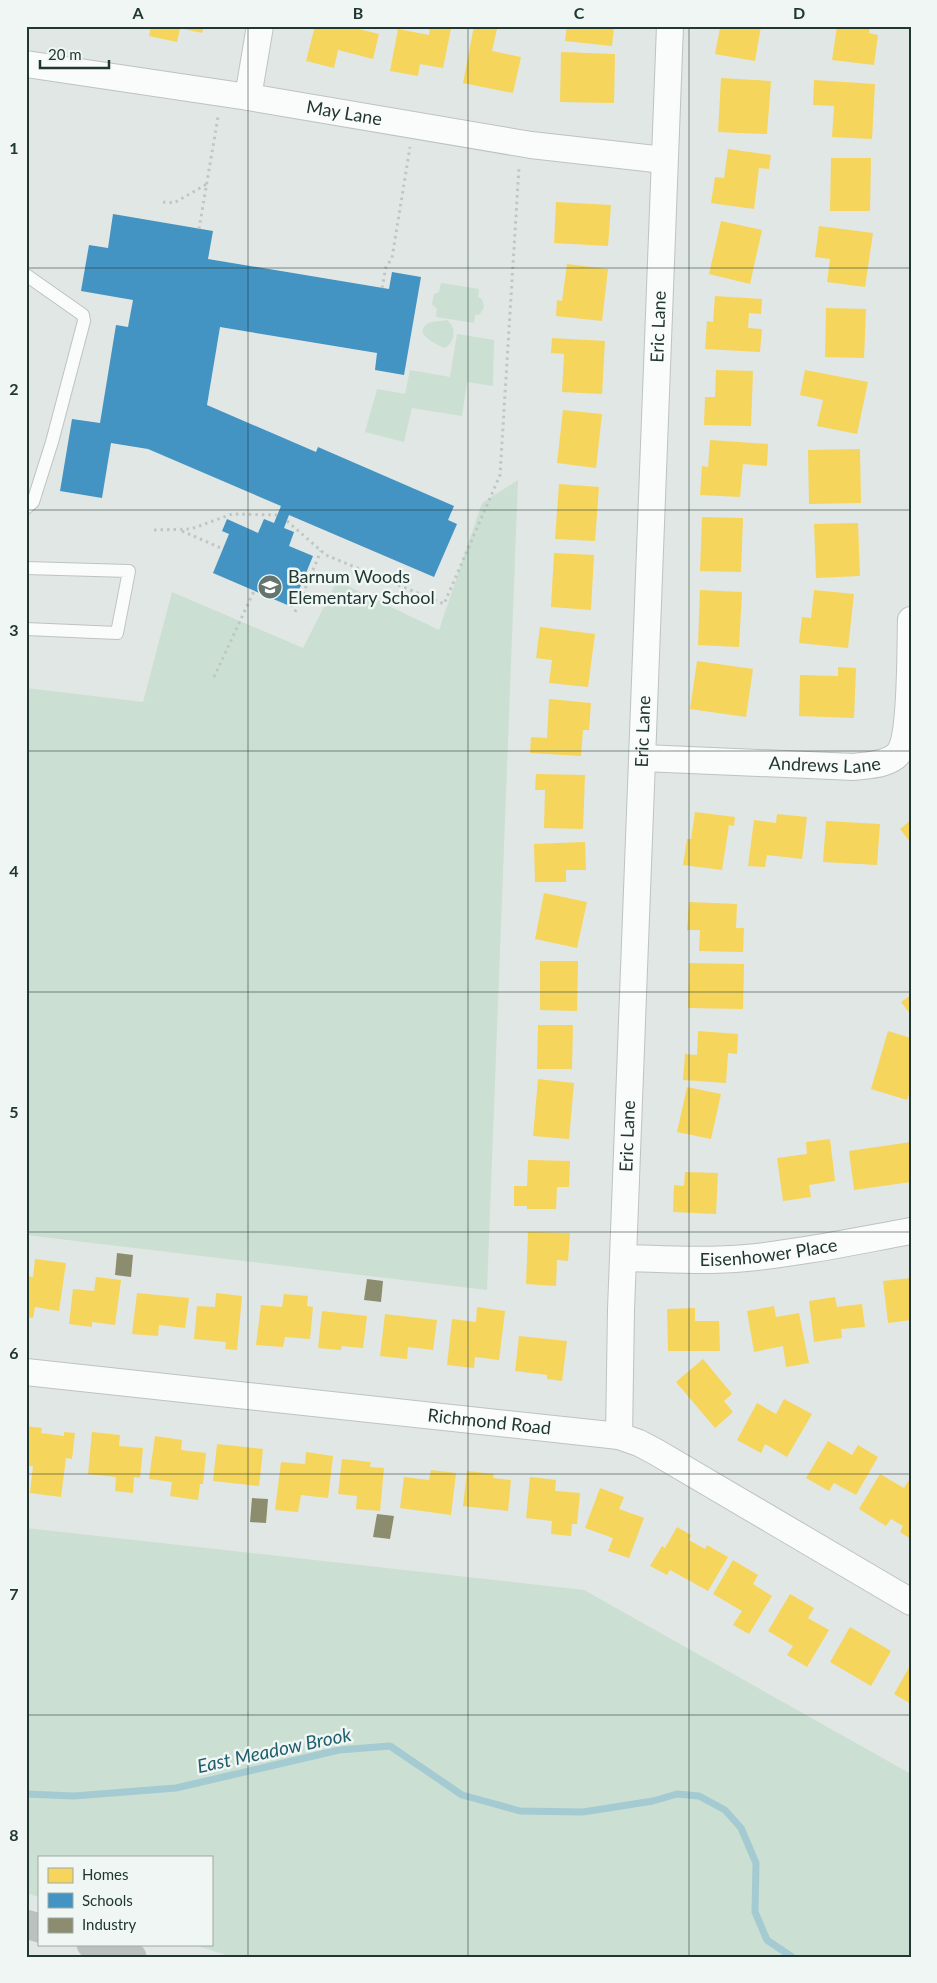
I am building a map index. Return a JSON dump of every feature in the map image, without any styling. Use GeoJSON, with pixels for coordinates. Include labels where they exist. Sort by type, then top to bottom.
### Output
{"type":"FeatureCollection","features":[{"type":"Feature","properties":{"kind":"highway"},"geometry":{"type":"LineString","coordinates":[[26,1924],[38,1928]]}},
{"type":"Feature","properties":{"kind":"highway"},"geometry":{"type":"LineString","coordinates":[[97,1946],[132,1957]]}},
{"type":"Feature","properties":{"kind":"street"},"geometry":{"type":"LineString","coordinates":[[248,97],[260,26]]}},
{"type":"Feature","properties":{"kind":"street","name":"Eric Lane"},"geometry":{"type":"LineString","coordinates":[[619,1436],[670,26]]}},
{"type":"Feature","properties":{"kind":"street","name":"May Lane"},"geometry":{"type":"LineString","coordinates":[[28,72],[248,97],[532,144],[664,160]]}},
{"type":"Feature","properties":{"kind":"street","name":"Andrews Lane"},"geometry":{"type":"LineString","coordinates":[[643,758],[854,767],[887,762],[898,754],[904,742],[907,725],[911,620]]}},
{"type":"Feature","properties":{"kind":"street","name":"Eisenhower Place"},"geometry":{"type":"LineString","coordinates":[[624,1258],[686,1260],[746,1258],[807,1250],[911,1231]]}},
{"type":"Feature","properties":{"kind":"street","name":"Richmond Road"},"geometry":{"type":"LineString","coordinates":[[26,1372],[619,1436],[639,1443],[656,1452],[911,1602]]}},
{"type":"Feature","properties":{"kind":"lane"},"geometry":{"type":"LineString","coordinates":[[26,275],[82,315],[84,321],[52,442],[33,502],[26,508]]}},
{"type":"Feature","properties":{"kind":"lane"},"geometry":{"type":"LineString","coordinates":[[26,568],[129,571],[117,634],[26,629]]}},
{"type":"Feature","properties":{"kind":"path"},"geometry":{"type":"LineString","coordinates":[[199,229],[218,117]]}},
{"type":"Feature","properties":{"kind":"path"},"geometry":{"type":"LineString","coordinates":[[382,288],[386,267],[392,258],[410,144]]}},
{"type":"Feature","properties":{"kind":"path"},"geometry":{"type":"LineString","coordinates":[[287,521],[326,555],[444,604],[500,475],[520,159]]}},
{"type":"Feature","properties":{"kind":"path"},"geometry":{"type":"LineString","coordinates":[[164,202],[174,204],[207,184]]}},
{"type":"Feature","properties":{"kind":"path"},"geometry":{"type":"LineString","coordinates":[[154,530],[191,529],[232,514],[278,515]]}},
{"type":"Feature","properties":{"kind":"path"},"geometry":{"type":"LineString","coordinates":[[180,530],[223,549]]}},
{"type":"Feature","properties":{"kind":"path"},"geometry":{"type":"LineString","coordinates":[[295,612],[322,551]]}},
{"type":"Feature","properties":{"kind":"path"},"geometry":{"type":"LineString","coordinates":[[214,677],[254,591]]}},
{"type":"Feature","properties":{"kind":"green space"},"geometry":{"type":"Polygon","coordinates":[[[441,283],[479,289],[478,297],[482,299],[484,307],[480,314],[475,315],[474,323],[436,317],[437,309],[432,304],[434,294],[439,292],[441,283]]]}},
{"type":"Feature","properties":{"kind":"green space"},"geometry":{"type":"Polygon","coordinates":[[[447,320],[452,326],[454,334],[451,342],[445,348],[428,339],[424,335],[423,328],[429,323],[447,320]]]}},
{"type":"Feature","properties":{"kind":"green space"},"geometry":{"type":"Polygon","coordinates":[[[457,334],[494,340],[493,386],[467,382],[462,416],[412,408],[404,442],[365,432],[377,389],[405,394],[410,370],[450,377],[457,334]]]}},
{"type":"Feature","properties":{"kind":"green space"},"geometry":{"type":"Polygon","coordinates":[[[518,480],[487,1290],[26,1235],[26,688],[143,702],[172,592],[303,648],[337,581],[439,630],[482,503],[518,480]]]}},
{"type":"Feature","properties":{"kind":"green space"},"geometry":{"type":"Polygon","coordinates":[[[26,1528],[584,1590],[911,1774],[911,1957],[232,1957],[198,1946],[212,1946],[212,1856],[38,1856],[38,1897],[26,1893],[26,1528]]]}},
{"type":"Feature","properties":{"kind":"building: Homes"},"geometry":{"type":"Polygon","coordinates":[[[151,26],[204,26],[202,33],[180,28],[177,42],[149,36],[151,26]]]}},
{"type":"Feature","properties":{"kind":"building: Homes"},"geometry":{"type":"Polygon","coordinates":[[[315,26],[346,26],[379,34],[373,59],[338,50],[334,68],[306,61],[315,26]]]}},
{"type":"Feature","properties":{"kind":"building: Homes"},"geometry":{"type":"Polygon","coordinates":[[[430,26],[451,29],[443,68],[420,64],[418,76],[390,71],[398,29],[429,35],[430,26]]]}},
{"type":"Feature","properties":{"kind":"building: Homes"},"geometry":{"type":"Polygon","coordinates":[[[474,26],[497,29],[492,51],[521,57],[513,93],[463,83],[474,26]]]}},
{"type":"Feature","properties":{"kind":"building: Homes"},"geometry":{"type":"Polygon","coordinates":[[[567,26],[614,26],[612,46],[565,41],[567,26]]]}},
{"type":"Feature","properties":{"kind":"building: Homes"},"geometry":{"type":"Polygon","coordinates":[[[723,26],[761,26],[755,61],[715,54],[720,28],[723,29],[723,26]]]}},
{"type":"Feature","properties":{"kind":"building: Homes"},"geometry":{"type":"Polygon","coordinates":[[[837,26],[870,26],[869,33],[878,35],[874,65],[832,60],[837,26]]]}},
{"type":"Feature","properties":{"kind":"building: Homes"},"geometry":{"type":"Polygon","coordinates":[[[561,52],[615,54],[614,103],[560,102],[561,52]]]}},
{"type":"Feature","properties":{"kind":"building: Homes"},"geometry":{"type":"Polygon","coordinates":[[[721,78],[771,81],[767,134],[718,132],[721,78]]]}},
{"type":"Feature","properties":{"kind":"building: Homes"},"geometry":{"type":"Polygon","coordinates":[[[814,80],[875,84],[872,139],[832,137],[834,106],[813,105],[814,80]]]}},
{"type":"Feature","properties":{"kind":"building: Homes"},"geometry":{"type":"Polygon","coordinates":[[[728,149],[771,155],[769,169],[759,168],[754,209],[711,203],[715,177],[724,178],[728,149]]]}},
{"type":"Feature","properties":{"kind":"building: Homes"},"geometry":{"type":"Polygon","coordinates":[[[831,158],[871,158],[870,211],[830,211],[831,158]]]}},
{"type":"Feature","properties":{"kind":"building: Homes"},"geometry":{"type":"Polygon","coordinates":[[[556,202],[611,205],[608,246],[554,243],[556,202]]]}},
{"type":"Feature","properties":{"kind":"building: Homes"},"geometry":{"type":"Polygon","coordinates":[[[721,221],[762,230],[750,284],[709,274],[721,221]]]}},
{"type":"Feature","properties":{"kind":"building: Homes"},"geometry":{"type":"Polygon","coordinates":[[[819,226],[873,233],[865,287],[827,282],[830,259],[815,257],[819,226]]]}},
{"type":"Feature","properties":{"kind":"building: Homes"},"geometry":{"type":"Polygon","coordinates":[[[567,264],[608,269],[602,321],[556,316],[557,300],[562,301],[567,264]]]}},
{"type":"Feature","properties":{"kind":"building: Homes"},"geometry":{"type":"Polygon","coordinates":[[[715,296],[762,299],[761,314],[749,313],[748,328],[762,329],[760,352],[705,349],[707,321],[713,322],[715,296]]]}},
{"type":"Feature","properties":{"kind":"building: Homes"},"geometry":{"type":"Polygon","coordinates":[[[826,308],[866,309],[864,358],[825,357],[826,308]]]}},
{"type":"Feature","properties":{"kind":"building: Homes"},"geometry":{"type":"Polygon","coordinates":[[[552,338],[605,341],[602,394],[562,392],[564,354],[551,353],[552,338]]]}},
{"type":"Feature","properties":{"kind":"building: Homes"},"geometry":{"type":"Polygon","coordinates":[[[716,370],[753,371],[751,426],[704,425],[705,397],[715,397],[716,370]]]}},
{"type":"Feature","properties":{"kind":"building: Homes"},"geometry":{"type":"Polygon","coordinates":[[[805,370],[868,382],[857,434],[817,426],[823,400],[800,395],[805,370]]]}},
{"type":"Feature","properties":{"kind":"building: Homes"},"geometry":{"type":"Polygon","coordinates":[[[563,410],[602,414],[596,468],[557,463],[563,410]]]}},
{"type":"Feature","properties":{"kind":"building: Homes"},"geometry":{"type":"Polygon","coordinates":[[[710,440],[768,444],[767,466],[743,464],[740,497],[700,495],[702,466],[708,467],[710,440]]]}},
{"type":"Feature","properties":{"kind":"building: Homes"},"geometry":{"type":"Polygon","coordinates":[[[860,449],[861,503],[809,504],[808,450],[860,449]]]}},
{"type":"Feature","properties":{"kind":"building: Homes"},"geometry":{"type":"Polygon","coordinates":[[[559,484],[599,487],[595,541],[555,539],[559,484]]]}},
{"type":"Feature","properties":{"kind":"building: Homes"},"geometry":{"type":"Polygon","coordinates":[[[702,517],[743,518],[741,572],[700,571],[702,517]]]}},
{"type":"Feature","properties":{"kind":"building: Homes"},"geometry":{"type":"Polygon","coordinates":[[[858,523],[860,576],[816,578],[814,524],[858,523]]]}},
{"type":"Feature","properties":{"kind":"building: Homes"},"geometry":{"type":"Polygon","coordinates":[[[554,553],[594,555],[591,610],[551,607],[554,553]]]}},
{"type":"Feature","properties":{"kind":"building: Homes"},"geometry":{"type":"Polygon","coordinates":[[[700,590],[742,592],[739,647],[698,645],[700,590]]]}},
{"type":"Feature","properties":{"kind":"building: Homes"},"geometry":{"type":"Polygon","coordinates":[[[814,590],[854,594],[848,648],[799,643],[802,617],[811,618],[814,590]]]}},
{"type":"Feature","properties":{"kind":"building: Homes"},"geometry":{"type":"Polygon","coordinates":[[[540,627],[595,634],[588,687],[549,683],[552,660],[536,658],[540,627]]]}},
{"type":"Feature","properties":{"kind":"building: Homes"},"geometry":{"type":"Polygon","coordinates":[[[697,661],[753,669],[746,717],[690,709],[697,661]]]}},
{"type":"Feature","properties":{"kind":"building: Homes"},"geometry":{"type":"Polygon","coordinates":[[[838,667],[856,668],[854,718],[799,716],[800,675],[838,676],[838,667]]]}},
{"type":"Feature","properties":{"kind":"building: Homes"},"geometry":{"type":"Polygon","coordinates":[[[549,699],[591,703],[589,730],[583,730],[581,756],[530,753],[531,737],[547,738],[549,699]]]}},
{"type":"Feature","properties":{"kind":"building: Homes"},"geometry":{"type":"Polygon","coordinates":[[[536,774],[585,775],[583,829],[544,828],[545,790],[535,790],[536,774]]]}},
{"type":"Feature","properties":{"kind":"building: Homes"},"geometry":{"type":"Polygon","coordinates":[[[695,812],[735,817],[734,826],[729,825],[722,870],[683,865],[687,839],[691,839],[695,812]]]}},
{"type":"Feature","properties":{"kind":"building: Homes"},"geometry":{"type":"Polygon","coordinates":[[[777,814],[807,817],[802,859],[767,855],[765,867],[748,866],[754,820],[776,823],[777,814]]]}},
{"type":"Feature","properties":{"kind":"building: Homes"},"geometry":{"type":"Polygon","coordinates":[[[911,820],[911,843],[900,829],[911,820]]]}},
{"type":"Feature","properties":{"kind":"building: Homes"},"geometry":{"type":"Polygon","coordinates":[[[826,821],[880,824],[877,865],[823,862],[826,821]]]}},
{"type":"Feature","properties":{"kind":"building: Homes"},"geometry":{"type":"Polygon","coordinates":[[[585,842],[586,870],[566,870],[566,882],[535,882],[534,844],[585,842]]]}},
{"type":"Feature","properties":{"kind":"building: Homes"},"geometry":{"type":"Polygon","coordinates":[[[544,893],[587,902],[577,948],[535,939],[544,893]]]}},
{"type":"Feature","properties":{"kind":"building: Homes"},"geometry":{"type":"Polygon","coordinates":[[[689,902],[737,904],[736,928],[744,928],[743,952],[699,951],[700,930],[687,930],[689,902]]]}},
{"type":"Feature","properties":{"kind":"building: Homes"},"geometry":{"type":"Polygon","coordinates":[[[540,961],[578,961],[577,1011],[540,1010],[540,961]]]}},
{"type":"Feature","properties":{"kind":"building: Homes"},"geometry":{"type":"Polygon","coordinates":[[[689,963],[744,964],[743,1009],[688,1008],[689,963]]]}},
{"type":"Feature","properties":{"kind":"building: Homes"},"geometry":{"type":"Polygon","coordinates":[[[911,995],[911,1015],[901,1002],[911,995]]]}},
{"type":"Feature","properties":{"kind":"building: Homes"},"geometry":{"type":"Polygon","coordinates":[[[538,1025],[573,1025],[572,1069],[537,1069],[538,1025]]]}},
{"type":"Feature","properties":{"kind":"building: Homes"},"geometry":{"type":"Polygon","coordinates":[[[698,1031],[738,1034],[737,1054],[728,1053],[726,1083],[683,1080],[685,1054],[697,1055],[698,1031]]]}},
{"type":"Feature","properties":{"kind":"building: Homes"},"geometry":{"type":"Polygon","coordinates":[[[888,1031],[911,1038],[911,1088],[907,1100],[871,1089],[888,1031]]]}},
{"type":"Feature","properties":{"kind":"building: Homes"},"geometry":{"type":"Polygon","coordinates":[[[538,1079],[574,1083],[569,1139],[533,1136],[538,1079]]]}},
{"type":"Feature","properties":{"kind":"building: Homes"},"geometry":{"type":"Polygon","coordinates":[[[687,1087],[721,1094],[711,1139],[677,1132],[687,1087]]]}},
{"type":"Feature","properties":{"kind":"building: Homes"},"geometry":{"type":"Polygon","coordinates":[[[830,1139],[835,1181],[809,1185],[811,1197],[783,1201],[777,1158],[807,1154],[806,1142],[830,1139]]]}},
{"type":"Feature","properties":{"kind":"building: Homes"},"geometry":{"type":"Polygon","coordinates":[[[911,1142],[911,1182],[854,1190],[849,1151],[911,1142]]]}},
{"type":"Feature","properties":{"kind":"building: Homes"},"geometry":{"type":"Polygon","coordinates":[[[528,1160],[570,1161],[569,1187],[557,1187],[556,1209],[527,1209],[527,1206],[514,1206],[514,1186],[527,1186],[528,1160]]]}},
{"type":"Feature","properties":{"kind":"building: Homes"},"geometry":{"type":"Polygon","coordinates":[[[685,1172],[718,1173],[716,1214],[673,1212],[674,1185],[684,1186],[685,1172]]]}},
{"type":"Feature","properties":{"kind":"building: Homes"},"geometry":{"type":"Polygon","coordinates":[[[528,1232],[570,1233],[568,1261],[557,1260],[556,1286],[526,1284],[528,1232]]]}},
{"type":"Feature","properties":{"kind":"building: Homes"},"geometry":{"type":"Polygon","coordinates":[[[35,1259],[66,1263],[59,1311],[35,1307],[33,1318],[26,1317],[26,1276],[33,1277],[35,1259]]]}},
{"type":"Feature","properties":{"kind":"building: Homes"},"geometry":{"type":"Polygon","coordinates":[[[96,1277],[121,1280],[115,1325],[92,1322],[92,1327],[69,1324],[73,1289],[94,1291],[96,1277]]]}},
{"type":"Feature","properties":{"kind":"building: Homes"},"geometry":{"type":"Polygon","coordinates":[[[911,1278],[911,1320],[888,1323],[883,1281],[911,1278]]]}},
{"type":"Feature","properties":{"kind":"building: Homes"},"geometry":{"type":"Polygon","coordinates":[[[137,1293],[189,1298],[185,1328],[159,1325],[158,1336],[132,1334],[137,1293]]]}},
{"type":"Feature","properties":{"kind":"building: Homes"},"geometry":{"type":"Polygon","coordinates":[[[216,1293],[242,1296],[237,1350],[225,1349],[226,1342],[194,1339],[197,1306],[215,1307],[216,1293]]]}},
{"type":"Feature","properties":{"kind":"building: Homes"},"geometry":{"type":"Polygon","coordinates":[[[284,1294],[308,1296],[307,1306],[313,1307],[310,1339],[285,1337],[283,1347],[256,1345],[261,1305],[282,1307],[284,1294]]]}},
{"type":"Feature","properties":{"kind":"building: Homes"},"geometry":{"type":"Polygon","coordinates":[[[835,1297],[837,1307],[862,1304],[865,1327],[841,1329],[842,1338],[814,1342],[809,1301],[835,1297]]]}},
{"type":"Feature","properties":{"kind":"building: Homes"},"geometry":{"type":"Polygon","coordinates":[[[774,1306],[776,1317],[799,1313],[809,1363],[786,1367],[783,1346],[754,1352],[747,1311],[774,1306]]]}},
{"type":"Feature","properties":{"kind":"building: Homes"},"geometry":{"type":"Polygon","coordinates":[[[477,1307],[505,1311],[499,1360],[475,1357],[474,1368],[447,1365],[452,1319],[476,1322],[477,1307]]]}},
{"type":"Feature","properties":{"kind":"building: Homes"},"geometry":{"type":"Polygon","coordinates":[[[695,1308],[695,1321],[719,1321],[720,1351],[668,1351],[667,1309],[695,1308]]]}},
{"type":"Feature","properties":{"kind":"building: Homes"},"geometry":{"type":"Polygon","coordinates":[[[322,1311],[367,1316],[363,1348],[342,1346],[341,1350],[318,1348],[322,1311]]]}},
{"type":"Feature","properties":{"kind":"building: Homes"},"geometry":{"type":"Polygon","coordinates":[[[385,1314],[437,1320],[433,1350],[408,1347],[407,1359],[380,1356],[385,1314]]]}},
{"type":"Feature","properties":{"kind":"building: Homes"},"geometry":{"type":"Polygon","coordinates":[[[519,1336],[567,1341],[562,1381],[547,1379],[547,1375],[515,1371],[519,1336]]]}},
{"type":"Feature","properties":{"kind":"building: Homes"},"geometry":{"type":"Polygon","coordinates":[[[703,1359],[732,1394],[724,1401],[733,1412],[715,1428],[676,1382],[703,1359]]]}},
{"type":"Feature","properties":{"kind":"building: Homes"},"geometry":{"type":"Polygon","coordinates":[[[784,1399],[812,1414],[787,1457],[765,1444],[761,1453],[737,1440],[757,1403],[776,1414],[784,1399]]]}},
{"type":"Feature","properties":{"kind":"building: Homes"},"geometry":{"type":"Polygon","coordinates":[[[26,1426],[42,1428],[41,1433],[64,1436],[64,1432],[75,1433],[72,1459],[66,1458],[61,1497],[30,1493],[33,1466],[26,1466],[26,1426]]]}},
{"type":"Feature","properties":{"kind":"building: Homes"},"geometry":{"type":"Polygon","coordinates":[[[92,1432],[120,1435],[119,1446],[143,1448],[140,1478],[134,1477],[133,1493],[115,1491],[116,1477],[88,1474],[92,1432]]]}},
{"type":"Feature","properties":{"kind":"building: Homes"},"geometry":{"type":"Polygon","coordinates":[[[155,1436],[182,1440],[181,1450],[206,1453],[203,1484],[200,1484],[198,1500],[170,1496],[172,1482],[149,1479],[155,1436]]]}},
{"type":"Feature","properties":{"kind":"building: Homes"},"geometry":{"type":"Polygon","coordinates":[[[828,1441],[852,1455],[858,1445],[878,1457],[856,1495],[834,1483],[829,1491],[806,1478],[828,1441]]]}},
{"type":"Feature","properties":{"kind":"building: Homes"},"geometry":{"type":"Polygon","coordinates":[[[217,1444],[263,1449],[259,1486],[213,1481],[217,1444]]]}},
{"type":"Feature","properties":{"kind":"building: Homes"},"geometry":{"type":"Polygon","coordinates":[[[306,1452],[333,1456],[328,1498],[301,1495],[298,1512],[275,1510],[281,1462],[305,1464],[306,1452]]]}},
{"type":"Feature","properties":{"kind":"building: Homes"},"geometry":{"type":"Polygon","coordinates":[[[342,1459],[371,1462],[370,1467],[384,1468],[380,1511],[356,1509],[357,1496],[338,1494],[342,1459]]]}},
{"type":"Feature","properties":{"kind":"building: Homes"},"geometry":{"type":"Polygon","coordinates":[[[431,1470],[456,1473],[451,1515],[400,1508],[404,1477],[429,1480],[431,1470]]]}},
{"type":"Feature","properties":{"kind":"building: Homes"},"geometry":{"type":"Polygon","coordinates":[[[467,1471],[494,1474],[493,1478],[511,1480],[508,1511],[463,1506],[467,1471]]]}},
{"type":"Feature","properties":{"kind":"building: Homes"},"geometry":{"type":"Polygon","coordinates":[[[880,1474],[904,1488],[909,1480],[911,1481],[911,1539],[900,1532],[903,1526],[891,1519],[886,1526],[859,1509],[880,1474]]]}},
{"type":"Feature","properties":{"kind":"building: Homes"},"geometry":{"type":"Polygon","coordinates":[[[530,1477],[556,1480],[555,1491],[580,1493],[577,1524],[572,1524],[571,1536],[551,1534],[552,1521],[526,1518],[530,1477]]]}},
{"type":"Feature","properties":{"kind":"building: Homes"},"geometry":{"type":"Polygon","coordinates":[[[600,1488],[624,1497],[619,1509],[644,1518],[629,1558],[608,1551],[613,1538],[585,1528],[600,1488]]]}},
{"type":"Feature","properties":{"kind":"building: Homes"},"geometry":{"type":"Polygon","coordinates":[[[677,1527],[691,1535],[689,1540],[705,1549],[707,1545],[728,1557],[708,1591],[670,1570],[667,1575],[650,1566],[662,1546],[665,1548],[677,1527]]]}},
{"type":"Feature","properties":{"kind":"building: Homes"},"geometry":{"type":"Polygon","coordinates":[[[733,1560],[758,1575],[753,1584],[772,1596],[749,1634],[733,1625],[742,1611],[713,1594],[733,1560]]]}},
{"type":"Feature","properties":{"kind":"building: Homes"},"geometry":{"type":"Polygon","coordinates":[[[790,1594],[814,1608],[808,1618],[829,1630],[807,1667],[787,1655],[793,1646],[768,1631],[790,1594]]]}},
{"type":"Feature","properties":{"kind":"building: Homes"},"geometry":{"type":"Polygon","coordinates":[[[850,1627],[891,1651],[871,1686],[830,1662],[850,1627]]]}},
{"type":"Feature","properties":{"kind":"building: Homes"},"geometry":{"type":"Polygon","coordinates":[[[911,1664],[911,1704],[894,1694],[911,1664]]]}},
{"type":"Feature","properties":{"kind":"building: Schools"},"geometry":{"type":"Polygon","coordinates":[[[113,214],[213,231],[208,259],[389,289],[392,272],[421,277],[404,375],[375,370],[377,353],[220,327],[207,405],[316,452],[318,447],[454,506],[448,520],[457,524],[434,577],[289,515],[284,528],[294,532],[289,546],[313,556],[292,607],[213,573],[229,534],[222,531],[227,519],[258,533],[264,519],[274,523],[281,506],[148,449],[111,443],[102,498],[60,491],[72,419],[100,423],[116,325],[128,327],[133,300],[81,291],[89,245],[108,248],[113,214]]]}},
{"type":"Feature","properties":{"kind":"building: Industry"},"geometry":{"type":"Polygon","coordinates":[[[117,1253],[133,1255],[131,1277],[115,1275],[117,1253]]]}},
{"type":"Feature","properties":{"kind":"building: Industry"},"geometry":{"type":"Polygon","coordinates":[[[367,1279],[383,1281],[381,1302],[364,1300],[367,1279]]]}},
{"type":"Feature","properties":{"kind":"building: Industry"},"geometry":{"type":"Polygon","coordinates":[[[252,1498],[268,1499],[266,1523],[250,1522],[252,1498]]]}},
{"type":"Feature","properties":{"kind":"building: Industry"},"geometry":{"type":"Polygon","coordinates":[[[377,1514],[394,1516],[390,1539],[373,1537],[377,1514]]]}},
{"type":"Feature","properties":{"kind":"waterway","name":"East Meadow Brook"},"geometry":{"type":"LineString","coordinates":[[26,1794],[74,1796],[176,1788],[339,1750],[390,1746],[462,1795],[520,1811],[583,1812],[653,1801],[677,1794],[699,1796],[725,1810],[741,1828],[756,1863],[755,1912],[767,1940],[792,1957]]}},
{"type":"Feature","properties":{"kind":"place","name":"Barnum Woods Elementary School"},"geometry":{"type":"Point","coordinates":[270,587]}}]}
